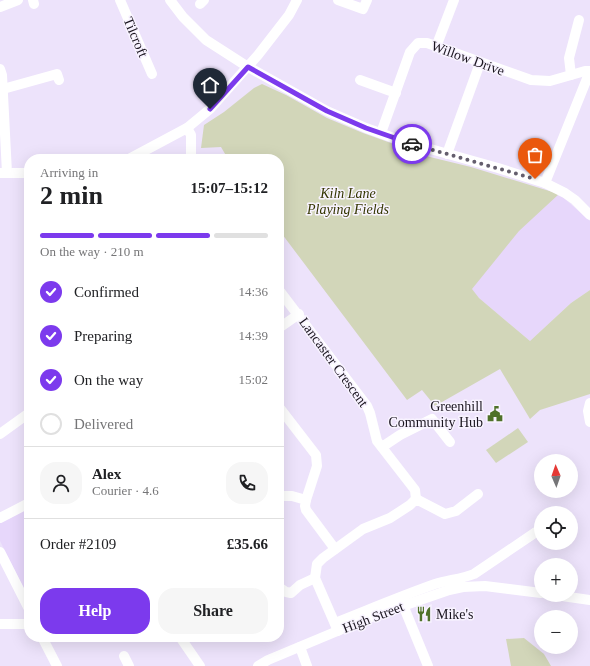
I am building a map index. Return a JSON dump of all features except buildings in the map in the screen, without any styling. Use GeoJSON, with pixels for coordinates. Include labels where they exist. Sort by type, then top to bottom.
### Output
{"type":"FeatureCollection","features":[{"type":"Feature","properties":{"kind":"street"},"geometry":{"type":"LineString","coordinates":[[0,7],[18,0]]}},
{"type":"Feature","properties":{"kind":"street","name":"Tilcroft"},"geometry":{"type":"LineString","coordinates":[[120,0],[152,74]]}},
{"type":"Feature","properties":{"kind":"street"},"geometry":{"type":"LineString","coordinates":[[170,0],[183,17],[206,40],[248,67],[327,111],[380,133],[545,183],[575,200],[590,215]]}},
{"type":"Feature","properties":{"kind":"street"},"geometry":{"type":"LineString","coordinates":[[138,154],[187,128],[210,109],[248,67],[289,15],[297,0]]}},
{"type":"Feature","properties":{"kind":"street"},"geometry":{"type":"LineString","coordinates":[[338,0],[365,5]]}},
{"type":"Feature","properties":{"kind":"street"},"geometry":{"type":"LineString","coordinates":[[436,47],[454,0]]}},
{"type":"Feature","properties":{"kind":"street"},"geometry":{"type":"LineString","coordinates":[[571,74],[569,58],[579,20]]}},
{"type":"Feature","properties":{"kind":"street","name":"Willow Drive"},"geometry":{"type":"LineString","coordinates":[[380,133],[412,49],[418,43],[436,47],[531,80],[550,81],[585,70],[590,71]]}},
{"type":"Feature","properties":{"kind":"street"},"geometry":{"type":"LineString","coordinates":[[447,154],[480,63]]}},
{"type":"Feature","properties":{"kind":"street"},"geometry":{"type":"LineString","coordinates":[[0,69],[3,89],[4,173],[24,173]]}},
{"type":"Feature","properties":{"kind":"street"},"geometry":{"type":"LineString","coordinates":[[545,183],[590,71]]}},
{"type":"Feature","properties":{"kind":"street"},"geometry":{"type":"LineString","coordinates":[[3,89],[57,74],[59,80]]}},
{"type":"Feature","properties":{"kind":"street"},"geometry":{"type":"LineString","coordinates":[[360,80],[396,93]]}},
{"type":"Feature","properties":{"kind":"street"},"geometry":{"type":"LineString","coordinates":[[187,128],[191,135],[191,154]]}},
{"type":"Feature","properties":{"kind":"street","name":"Lancaster Crescent"},"geometry":{"type":"LineString","coordinates":[[284,296],[299,314],[369,410],[375,435],[382,447],[415,490],[416,499]]}},
{"type":"Feature","properties":{"kind":"street"},"geometry":{"type":"LineString","coordinates":[[284,324],[299,314]]}},
{"type":"Feature","properties":{"kind":"street"},"geometry":{"type":"LineString","coordinates":[[590,404],[588,411],[590,422]]}},
{"type":"Feature","properties":{"kind":"street"},"geometry":{"type":"LineString","coordinates":[[284,413],[316,455],[317,466],[305,506],[306,510],[335,549]]}},
{"type":"Feature","properties":{"kind":"street"},"geometry":{"type":"LineString","coordinates":[[0,434],[24,417]]}},
{"type":"Feature","properties":{"kind":"street"},"geometry":{"type":"LineString","coordinates":[[382,447],[400,435],[432,419],[450,442]]}},
{"type":"Feature","properties":{"kind":"street"},"geometry":{"type":"LineString","coordinates":[[479,495],[456,511],[446,514],[416,499],[410,505],[390,518],[363,529],[317,564],[315,578],[336,627],[436,584],[473,575],[534,533]]}},
{"type":"Feature","properties":{"kind":"street"},"geometry":{"type":"LineString","coordinates":[[284,496],[292,496],[306,500]]}},
{"type":"Feature","properties":{"kind":"street"},"geometry":{"type":"LineString","coordinates":[[0,518],[24,506]]}},
{"type":"Feature","properties":{"kind":"street"},"geometry":{"type":"LineString","coordinates":[[0,552],[24,598]]}},
{"type":"Feature","properties":{"kind":"street"},"geometry":{"type":"LineString","coordinates":[[284,591],[291,593],[315,578]]}},
{"type":"Feature","properties":{"kind":"street","name":"High Street"},"geometry":{"type":"LineString","coordinates":[[258,666],[268,660],[300,647],[336,627],[449,590],[471,586],[500,587],[534,592]]}},
{"type":"Feature","properties":{"kind":"street"},"geometry":{"type":"LineString","coordinates":[[578,598],[590,600]]}},
{"type":"Feature","properties":{"kind":"street"},"geometry":{"type":"LineString","coordinates":[[403,605],[428,666]]}},
{"type":"Feature","properties":{"kind":"street"},"geometry":{"type":"LineString","coordinates":[[0,624],[24,624]]}},
{"type":"Feature","properties":{"kind":"street"},"geometry":{"type":"LineString","coordinates":[[45,642],[57,666]]}},
{"type":"Feature","properties":{"kind":"street"},"geometry":{"type":"LineString","coordinates":[[183,642],[200,666]]}},
{"type":"Feature","properties":{"kind":"street"},"geometry":{"type":"LineString","coordinates":[[300,647],[307,666]]}},
{"type":"Feature","properties":{"kind":"street"},"geometry":{"type":"LineString","coordinates":[[124,656],[129,666]]}},
{"type":"Feature","properties":{"kind":"shaded area"},"geometry":{"type":"Polygon","coordinates":[[[531,186],[559,194],[590,221],[590,290],[571,303],[530,341],[479,298],[413,221],[531,186]]]}},
{"type":"Feature","properties":{"kind":"shaded area"},"geometry":{"type":"Polygon","coordinates":[[[24,511],[24,588],[0,541],[0,523],[24,511]]]}},
{"type":"Feature","properties":{"kind":"green space","name":"Kiln Lane Playing Fields"},"geometry":{"type":"Polygon","coordinates":[[[262,84],[286,95],[327,118],[363,133],[430,157],[471,167],[559,194],[519,231],[472,289],[479,298],[530,341],[571,303],[590,290],[590,394],[540,410],[530,419],[500,369],[435,406],[422,390],[407,400],[284,237],[284,154],[225,154],[221,147],[201,148],[204,125],[224,112],[254,88],[262,84]]]}},
{"type":"Feature","properties":{"kind":"green space"},"geometry":{"type":"Polygon","coordinates":[[[518,428],[528,442],[496,463],[486,450],[518,428]]]}},
{"type":"Feature","properties":{"kind":"green space"},"geometry":{"type":"Polygon","coordinates":[[[524,638],[534,646],[534,654],[544,654],[551,666],[511,666],[506,639],[524,638]]]}},
{"type":"Feature","properties":{"kind":"way so far"},"geometry":{"type":"LineString","coordinates":[[412,144],[535,179]]}},
{"type":"Feature","properties":{"kind":"place","name":"Greenhill Community Hub"},"geometry":{"type":"Point","coordinates":[495,414]}},
{"type":"Feature","properties":{"kind":"place","name":"Mike's"},"geometry":{"type":"Point","coordinates":[424,614]}},
{"type":"Feature","properties":{"kind":"route"},"geometry":{"type":"LineString","coordinates":[[210,109],[248,67],[327,111],[366,128],[412,144]]}}]}
